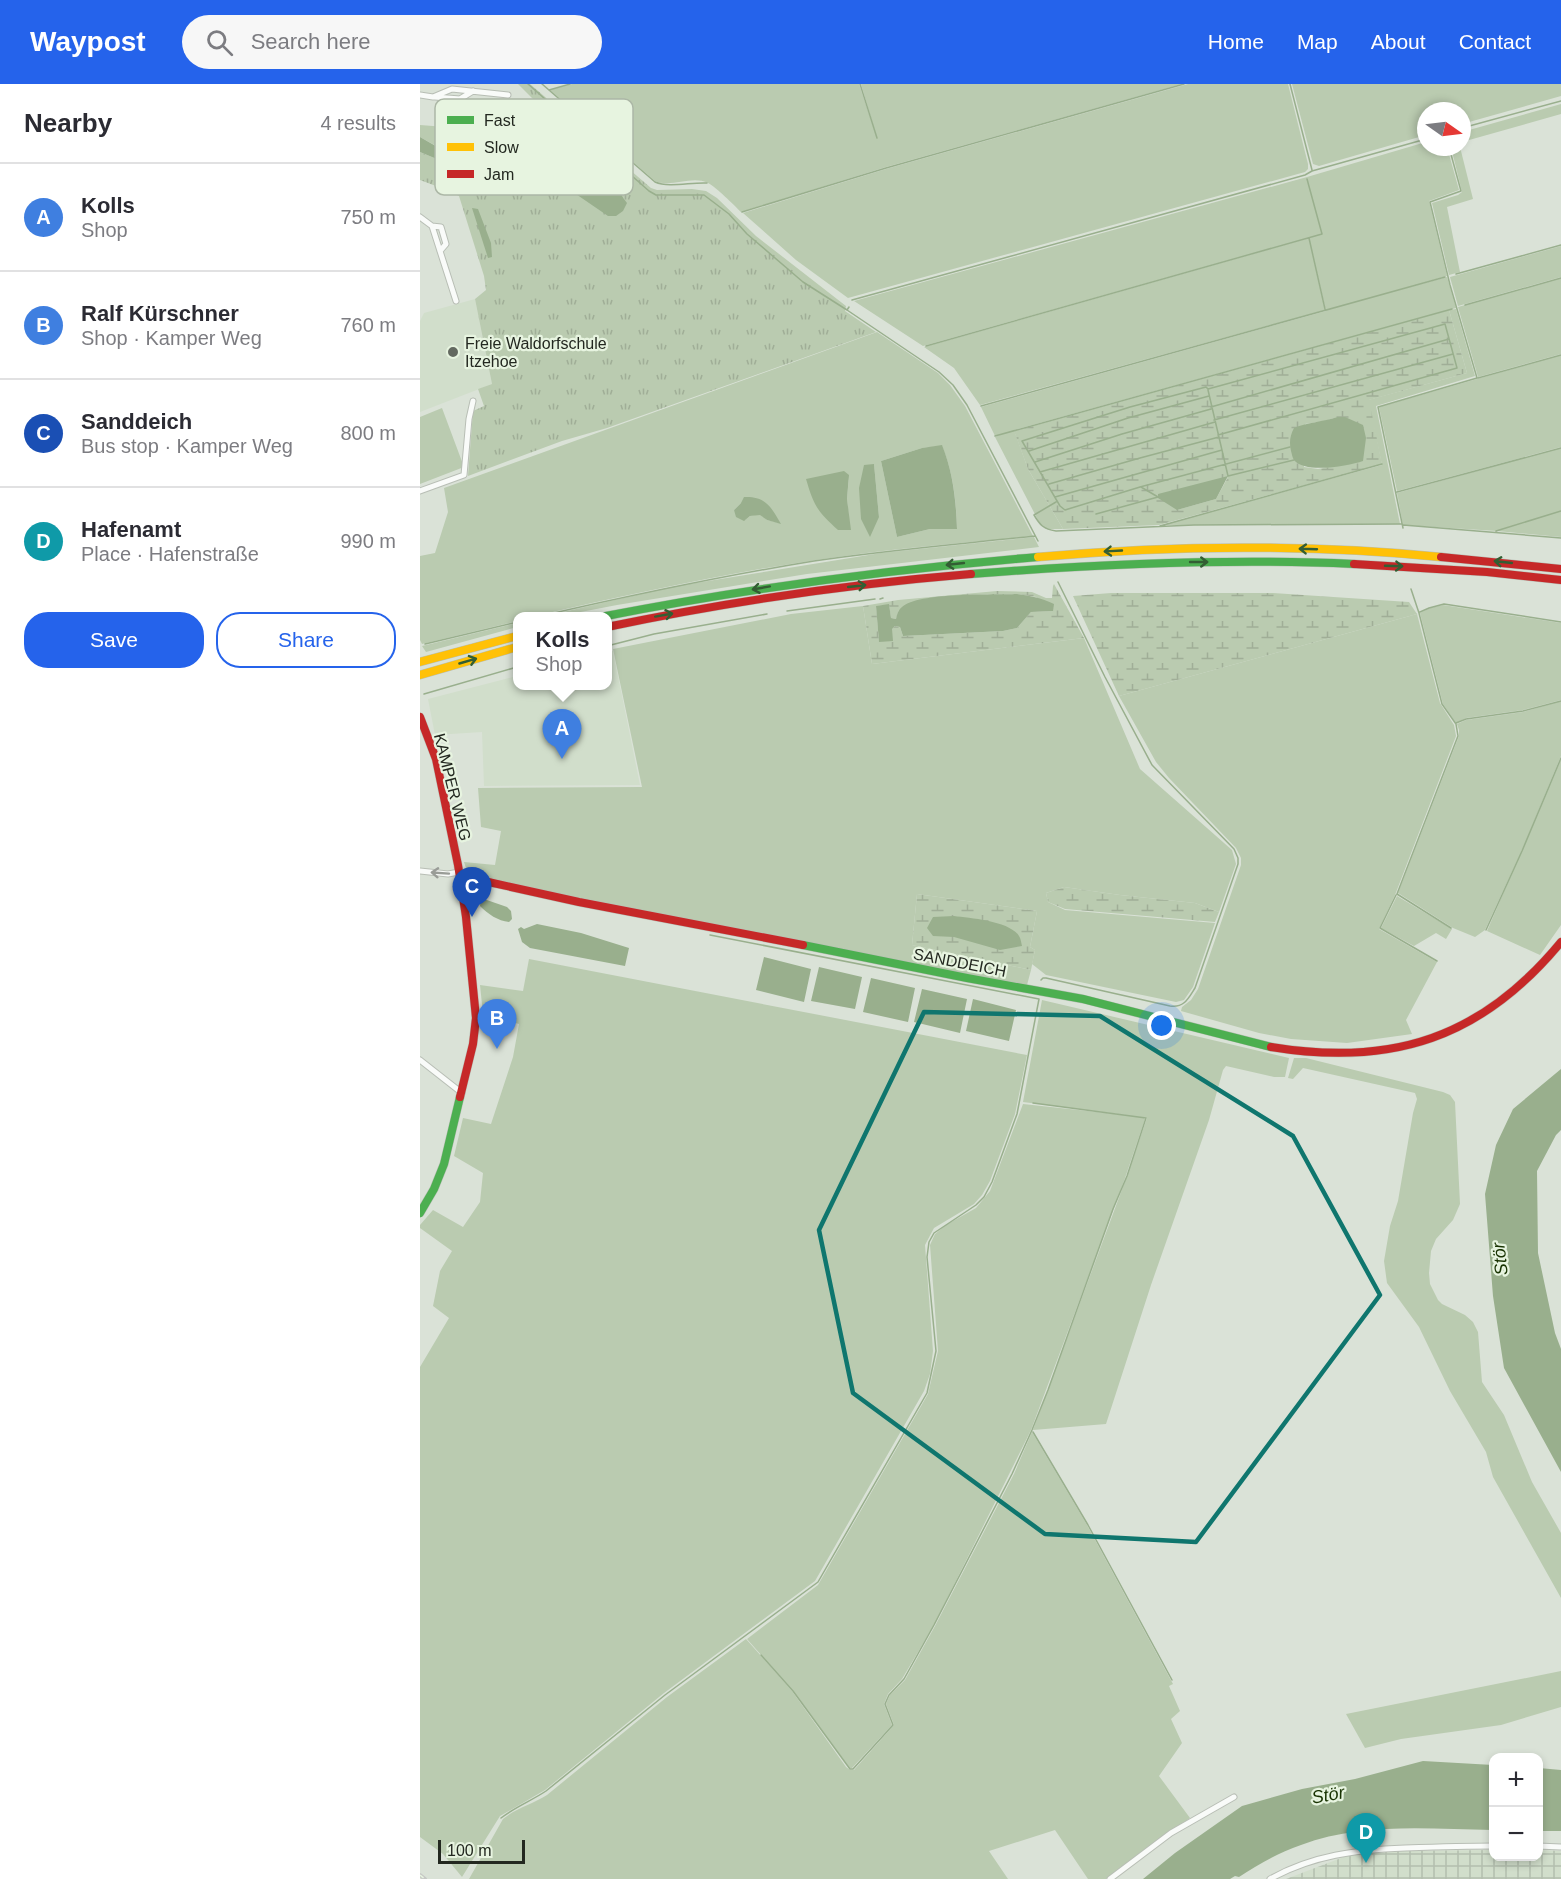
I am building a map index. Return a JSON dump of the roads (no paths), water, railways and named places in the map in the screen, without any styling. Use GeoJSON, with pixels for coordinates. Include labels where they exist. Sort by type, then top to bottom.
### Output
{"type":"FeatureCollection","features":[{"type":"Feature","properties":{"kind":"main road"},"geometry":{"type":"LineString","coordinates":[[612,615],[775,586],[953,564],[1165,549],[1305,548],[1561,569]]}},
{"type":"Feature","properties":{"kind":"main road"},"geometry":{"type":"LineString","coordinates":[[612,626],[659,615],[843,587],[1015,570],[1115,564],[1306,563],[1460,569],[1561,580]]}},
{"type":"Feature","properties":{"kind":"main road"},"geometry":{"type":"LineString","coordinates":[[420,662],[513,637]]}},
{"type":"Feature","properties":{"kind":"main road"},"geometry":{"type":"LineString","coordinates":[[420,675],[513,648]]}},
{"type":"Feature","properties":{"kind":"main road","name":"KAMPER WEG"},"geometry":{"type":"LineString","coordinates":[[420,717],[436,759],[460,876],[476,1018],[473,1044],[442,1172],[420,1213]]}},
{"type":"Feature","properties":{"kind":"main road","name":"SANDDEICH"},"geometry":{"type":"LineString","coordinates":[[460,876],[970,979],[1070,996],[1260,1045],[1341,1055],[1380,1052],[1418,1043],[1462,1026],[1504,1000],[1525,983],[1561,942]]}},
{"type":"Feature","properties":{"kind":"street"},"geometry":{"type":"LineString","coordinates":[[433,97],[453,87],[508,95]]}},
{"type":"Feature","properties":{"kind":"street"},"geometry":{"type":"LineString","coordinates":[[420,95],[460,99],[473,91]]}},
{"type":"Feature","properties":{"kind":"street"},"geometry":{"type":"LineString","coordinates":[[420,217],[432,226],[456,301]]}},
{"type":"Feature","properties":{"kind":"street"},"geometry":{"type":"LineString","coordinates":[[420,491],[464,475],[473,401]]}},
{"type":"Feature","properties":{"kind":"street","name":"SANDDEICH"},"geometry":{"type":"LineString","coordinates":[[420,871],[460,876]]}},
{"type":"Feature","properties":{"kind":"street"},"geometry":{"type":"LineString","coordinates":[[420,1060],[462,1093]]}},
{"type":"Feature","properties":{"kind":"street"},"geometry":{"type":"LineString","coordinates":[[1110,1879],[1171,1833],[1234,1797]]}},
{"type":"Feature","properties":{"kind":"street"},"geometry":{"type":"LineString","coordinates":[[1270,1879],[1308,1861],[1347,1852],[1387,1848],[1489,1846]]}},
{"type":"Feature","properties":{"kind":"street"},"geometry":{"type":"LineString","coordinates":[[1543,1846],[1561,1847]]}},
{"type":"Feature","properties":{"kind":"water"},"geometry":{"type":"Polygon","coordinates":[[[420,137],[435,146],[435,158],[420,152],[420,137]]]}},
{"type":"Feature","properties":{"kind":"water"},"geometry":{"type":"Polygon","coordinates":[[[577,195],[621,195],[627,203],[623,211],[616,216],[608,216],[577,195]]]}},
{"type":"Feature","properties":{"kind":"water"},"geometry":{"type":"Polygon","coordinates":[[[472,208],[478,209],[491,243],[492,257],[488,258],[472,208]]]}},
{"type":"Feature","properties":{"kind":"water"},"geometry":{"type":"Polygon","coordinates":[[[1345,417],[1363,425],[1366,438],[1363,461],[1337,467],[1317,468],[1307,467],[1294,460],[1290,442],[1294,428],[1345,417]]]}},
{"type":"Feature","properties":{"kind":"water"},"geometry":{"type":"Polygon","coordinates":[[[942,445],[953,486],[957,529],[930,529],[897,537],[881,461],[922,448],[942,445]]]}},
{"type":"Feature","properties":{"kind":"water"},"geometry":{"type":"Polygon","coordinates":[[[874,464],[879,517],[870,537],[861,519],[859,488],[864,465],[874,464]]]}},
{"type":"Feature","properties":{"kind":"water"},"geometry":{"type":"Polygon","coordinates":[[[844,471],[849,475],[847,499],[851,530],[838,530],[825,518],[814,502],[806,479],[844,471]]]}},
{"type":"Feature","properties":{"kind":"water"},"geometry":{"type":"Polygon","coordinates":[[[1228,476],[1216,499],[1177,510],[1158,498],[1158,494],[1228,476]]]}},
{"type":"Feature","properties":{"kind":"water"},"geometry":{"type":"Polygon","coordinates":[[[744,497],[758,498],[763,501],[771,508],[781,524],[767,520],[760,515],[750,516],[744,521],[736,517],[734,510],[744,497]]]}},
{"type":"Feature","properties":{"kind":"water"},"geometry":{"type":"Polygon","coordinates":[[[1017,594],[1054,604],[1053,611],[1031,612],[1017,628],[1003,631],[903,636],[900,627],[895,626],[892,629],[893,641],[879,642],[876,606],[889,604],[891,618],[896,619],[902,607],[923,599],[957,595],[1017,594]]]}},
{"type":"Feature","properties":{"kind":"water"},"geometry":{"type":"Polygon","coordinates":[[[481,898],[507,907],[511,911],[512,919],[509,922],[497,919],[480,906],[481,898]]]}},
{"type":"Feature","properties":{"kind":"water"},"geometry":{"type":"Polygon","coordinates":[[[954,916],[989,921],[1007,927],[1019,936],[1022,946],[1000,950],[954,937],[933,936],[927,928],[933,917],[954,916]]]}},
{"type":"Feature","properties":{"kind":"water"},"geometry":{"type":"Polygon","coordinates":[[[537,924],[581,933],[629,948],[625,966],[530,948],[522,942],[518,929],[537,924]]]}},
{"type":"Feature","properties":{"kind":"water"},"geometry":{"type":"Polygon","coordinates":[[[764,957],[811,969],[804,1002],[756,990],[764,957]]]}},
{"type":"Feature","properties":{"kind":"water"},"geometry":{"type":"Polygon","coordinates":[[[819,967],[862,977],[855,1009],[811,1001],[819,967]]]}},
{"type":"Feature","properties":{"kind":"water"},"geometry":{"type":"Polygon","coordinates":[[[871,978],[915,988],[908,1022],[863,1012],[871,978]]]}},
{"type":"Feature","properties":{"kind":"water"},"geometry":{"type":"Polygon","coordinates":[[[922,989],[967,999],[960,1033],[914,1022],[922,989]]]}},
{"type":"Feature","properties":{"kind":"water"},"geometry":{"type":"Polygon","coordinates":[[[973,999],[1016,1010],[1009,1041],[966,1031],[973,999]]]}},
{"type":"Feature","properties":{"kind":"water","name":"Stör"},"geometry":{"type":"Polygon","coordinates":[[[1561,1069],[1561,1130],[1537,1171],[1538,1253],[1555,1333],[1561,1349],[1561,1472],[1504,1368],[1493,1296],[1485,1194],[1496,1145],[1513,1109],[1561,1069]]]}},
{"type":"Feature","properties":{"kind":"water","name":"Stör"},"geometry":{"type":"Polygon","coordinates":[[[1423,1761],[1489,1765],[1489,1830],[1396,1828],[1348,1833],[1293,1848],[1239,1877],[1235,1876],[1230,1879],[1143,1879],[1175,1853],[1242,1806],[1302,1789],[1355,1779],[1423,1761]]]}},
{"type":"Feature","properties":{"kind":"water"},"geometry":{"type":"Polygon","coordinates":[[[1543,1768],[1561,1770],[1561,1831],[1543,1831],[1543,1768]]]}},
{"type":"Feature","properties":{"kind":"waterway"},"geometry":{"type":"LineString","coordinates":[[528,84],[545,99]]}},
{"type":"Feature","properties":{"kind":"waterway"},"geometry":{"type":"LineString","coordinates":[[542,84],[559,99]]}},
{"type":"Feature","properties":{"kind":"waterway"},"geometry":{"type":"LineString","coordinates":[[549,90],[570,84]]}},
{"type":"Feature","properties":{"kind":"waterway"},"geometry":{"type":"LineString","coordinates":[[860,84],[877,138]]}},
{"type":"Feature","properties":{"kind":"waterway"},"geometry":{"type":"LineString","coordinates":[[742,212],[886,168],[1184,84]]}},
{"type":"Feature","properties":{"kind":"waterway"},"geometry":{"type":"LineString","coordinates":[[1290,84],[1312,170]]}},
{"type":"Feature","properties":{"kind":"waterway"},"geometry":{"type":"LineString","coordinates":[[1471,126],[1561,101]]}},
{"type":"Feature","properties":{"kind":"waterway"},"geometry":{"type":"LineString","coordinates":[[852,300],[1305,175],[1312,171],[1417,142]]}},
{"type":"Feature","properties":{"kind":"waterway"},"geometry":{"type":"LineString","coordinates":[[1403,528],[1378,407],[1477,378],[1450,285],[1430,202],[1461,191],[1451,156]]}},
{"type":"Feature","properties":{"kind":"waterway"},"geometry":{"type":"LineString","coordinates":[[633,163],[655,182],[661,184],[707,183]]}},
{"type":"Feature","properties":{"kind":"waterway"},"geometry":{"type":"LineString","coordinates":[[633,177],[656,195],[704,195],[729,214],[747,234],[803,282],[847,310]]}},
{"type":"Feature","properties":{"kind":"waterway"},"geometry":{"type":"LineString","coordinates":[[926,346],[1322,234],[1307,179]]}},
{"type":"Feature","properties":{"kind":"waterway"},"geometry":{"type":"LineString","coordinates":[[1309,238],[1325,309]]}},
{"type":"Feature","properties":{"kind":"waterway"},"geometry":{"type":"LineString","coordinates":[[1456,274],[1561,245]]}},
{"type":"Feature","properties":{"kind":"waterway"},"geometry":{"type":"LineString","coordinates":[[981,406],[1445,277]]}},
{"type":"Feature","properties":{"kind":"waterway"},"geometry":{"type":"LineString","coordinates":[[1465,305],[1561,278]]}},
{"type":"Feature","properties":{"kind":"waterway"},"geometry":{"type":"LineString","coordinates":[[849,307],[847,310],[939,372],[953,385],[967,405],[1038,541]]}},
{"type":"Feature","properties":{"kind":"waterway"},"geometry":{"type":"LineString","coordinates":[[995,436],[1452,309]]}},
{"type":"Feature","properties":{"kind":"waterway"},"geometry":{"type":"LineString","coordinates":[[1218,435],[1457,368],[1445,324],[1208,389],[1206,387],[1130,407],[1022,441],[1060,506],[1065,510],[1140,487],[1290,447]]}},
{"type":"Feature","properties":{"kind":"waterway"},"geometry":{"type":"LineString","coordinates":[[1211,407],[1449,339]]}},
{"type":"Feature","properties":{"kind":"waterway"},"geometry":{"type":"LineString","coordinates":[[1214,420],[1453,354]]}},
{"type":"Feature","properties":{"kind":"waterway"},"geometry":{"type":"LineString","coordinates":[[1478,378],[1561,355]]}},
{"type":"Feature","properties":{"kind":"waterway"},"geometry":{"type":"LineString","coordinates":[[1208,390],[1228,476],[1294,460]]}},
{"type":"Feature","properties":{"kind":"waterway"},"geometry":{"type":"LineString","coordinates":[[1029,451],[1128,418],[1209,396]]}},
{"type":"Feature","properties":{"kind":"waterway"},"geometry":{"type":"LineString","coordinates":[[1035,462],[1211,409]]}},
{"type":"Feature","properties":{"kind":"waterway"},"geometry":{"type":"LineString","coordinates":[[1040,472],[1215,422]]}},
{"type":"Feature","properties":{"kind":"waterway"},"geometry":{"type":"LineString","coordinates":[[1049,484],[1219,437]]}},
{"type":"Feature","properties":{"kind":"waterway"},"geometry":{"type":"LineString","coordinates":[[1397,492],[1561,448]]}},
{"type":"Feature","properties":{"kind":"waterway"},"geometry":{"type":"LineString","coordinates":[[1055,497],[1222,450]]}},
{"type":"Feature","properties":{"kind":"waterway"},"geometry":{"type":"LineString","coordinates":[[1160,526],[1382,464]]}},
{"type":"Feature","properties":{"kind":"waterway"},"geometry":{"type":"LineString","coordinates":[[1096,514],[1158,497],[1141,487]]}},
{"type":"Feature","properties":{"kind":"waterway"},"geometry":{"type":"LineString","coordinates":[[1056,502],[1034,515],[1042,526],[1056,531],[1194,525],[1401,524]]}},
{"type":"Feature","properties":{"kind":"waterway"},"geometry":{"type":"LineString","coordinates":[[1496,531],[1561,511]]}},
{"type":"Feature","properties":{"kind":"waterway"},"geometry":{"type":"LineString","coordinates":[[1403,525],[1561,538]]}},
{"type":"Feature","properties":{"kind":"waterway"},"geometry":{"type":"LineString","coordinates":[[559,612],[677,586],[814,561],[1035,536]]}},
{"type":"Feature","properties":{"kind":"waterway"},"geometry":{"type":"LineString","coordinates":[[1041,980],[1046,978],[1170,1006],[1179,1006],[1188,999],[1195,988],[1238,864],[1234,849],[1152,765],[1058,582]]}},
{"type":"Feature","properties":{"kind":"waterway"},"geometry":{"type":"LineString","coordinates":[[1411,589],[1442,704],[1456,724],[1458,736],[1397,894],[1451,928]]}},
{"type":"Feature","properties":{"kind":"waterway"},"geometry":{"type":"LineString","coordinates":[[787,611],[875,599]]}},
{"type":"Feature","properties":{"kind":"waterway"},"geometry":{"type":"LineString","coordinates":[[1420,612],[1444,604],[1561,622]]}},
{"type":"Feature","properties":{"kind":"waterway"},"geometry":{"type":"LineString","coordinates":[[612,645],[654,634],[767,614]]}},
{"type":"Feature","properties":{"kind":"waterway"},"geometry":{"type":"LineString","coordinates":[[425,644],[513,623]]}},
{"type":"Feature","properties":{"kind":"waterway"},"geometry":{"type":"LineString","coordinates":[[424,694],[513,668]]}},
{"type":"Feature","properties":{"kind":"waterway"},"geometry":{"type":"LineString","coordinates":[[1456,723],[1466,719],[1523,711],[1561,701]]}},
{"type":"Feature","properties":{"kind":"waterway"},"geometry":{"type":"LineString","coordinates":[[1486,930],[1561,758]]}},
{"type":"Feature","properties":{"kind":"waterway"},"geometry":{"type":"LineString","coordinates":[[1396,895],[1380,928],[1437,961]]}},
{"type":"Feature","properties":{"kind":"waterway"},"geometry":{"type":"LineString","coordinates":[[501,1818],[546,1791],[665,1695],[818,1582],[927,1393],[936,1351],[927,1257],[929,1242],[934,1233],[976,1205],[984,1197],[992,1182],[1017,1114],[1039,999],[710,935]]}},
{"type":"Feature","properties":{"kind":"waterway"},"geometry":{"type":"LineString","coordinates":[[761,1655],[793,1691],[850,1769],[853,1769],[893,1725],[885,1704],[889,1695],[904,1679],[934,1625],[1012,1474],[1032,1430],[1127,1176],[1146,1118],[1033,1103]]}},
{"type":"Feature","properties":{"kind":"waterway"},"geometry":{"type":"LineString","coordinates":[[1033,1432],[1088,1525],[1172,1680]]}},
{"type":"Feature","properties":{"kind":"railway"},"geometry":{"type":"LineString","coordinates":[[420,1875],[425,1879]]}},
{"type":"Feature","properties":{"kind":"place","name":"Freie Waldorfschule Itzehoe"},"geometry":{"type":"Point","coordinates":[453,352]}},
{"type":"Feature","properties":{"kind":"place","name":"Kolls"},"geometry":{"type":"Point","coordinates":[562,759]}},
{"type":"Feature","properties":{"kind":"place","name":"Sanddeich"},"geometry":{"type":"Point","coordinates":[472,917]}},
{"type":"Feature","properties":{"kind":"place","name":"Ralf Kürschner"},"geometry":{"type":"Point","coordinates":[497,1049]}},
{"type":"Feature","properties":{"kind":"place","name":"Hafenamt"},"geometry":{"type":"Point","coordinates":[1366,1863]}}]}
